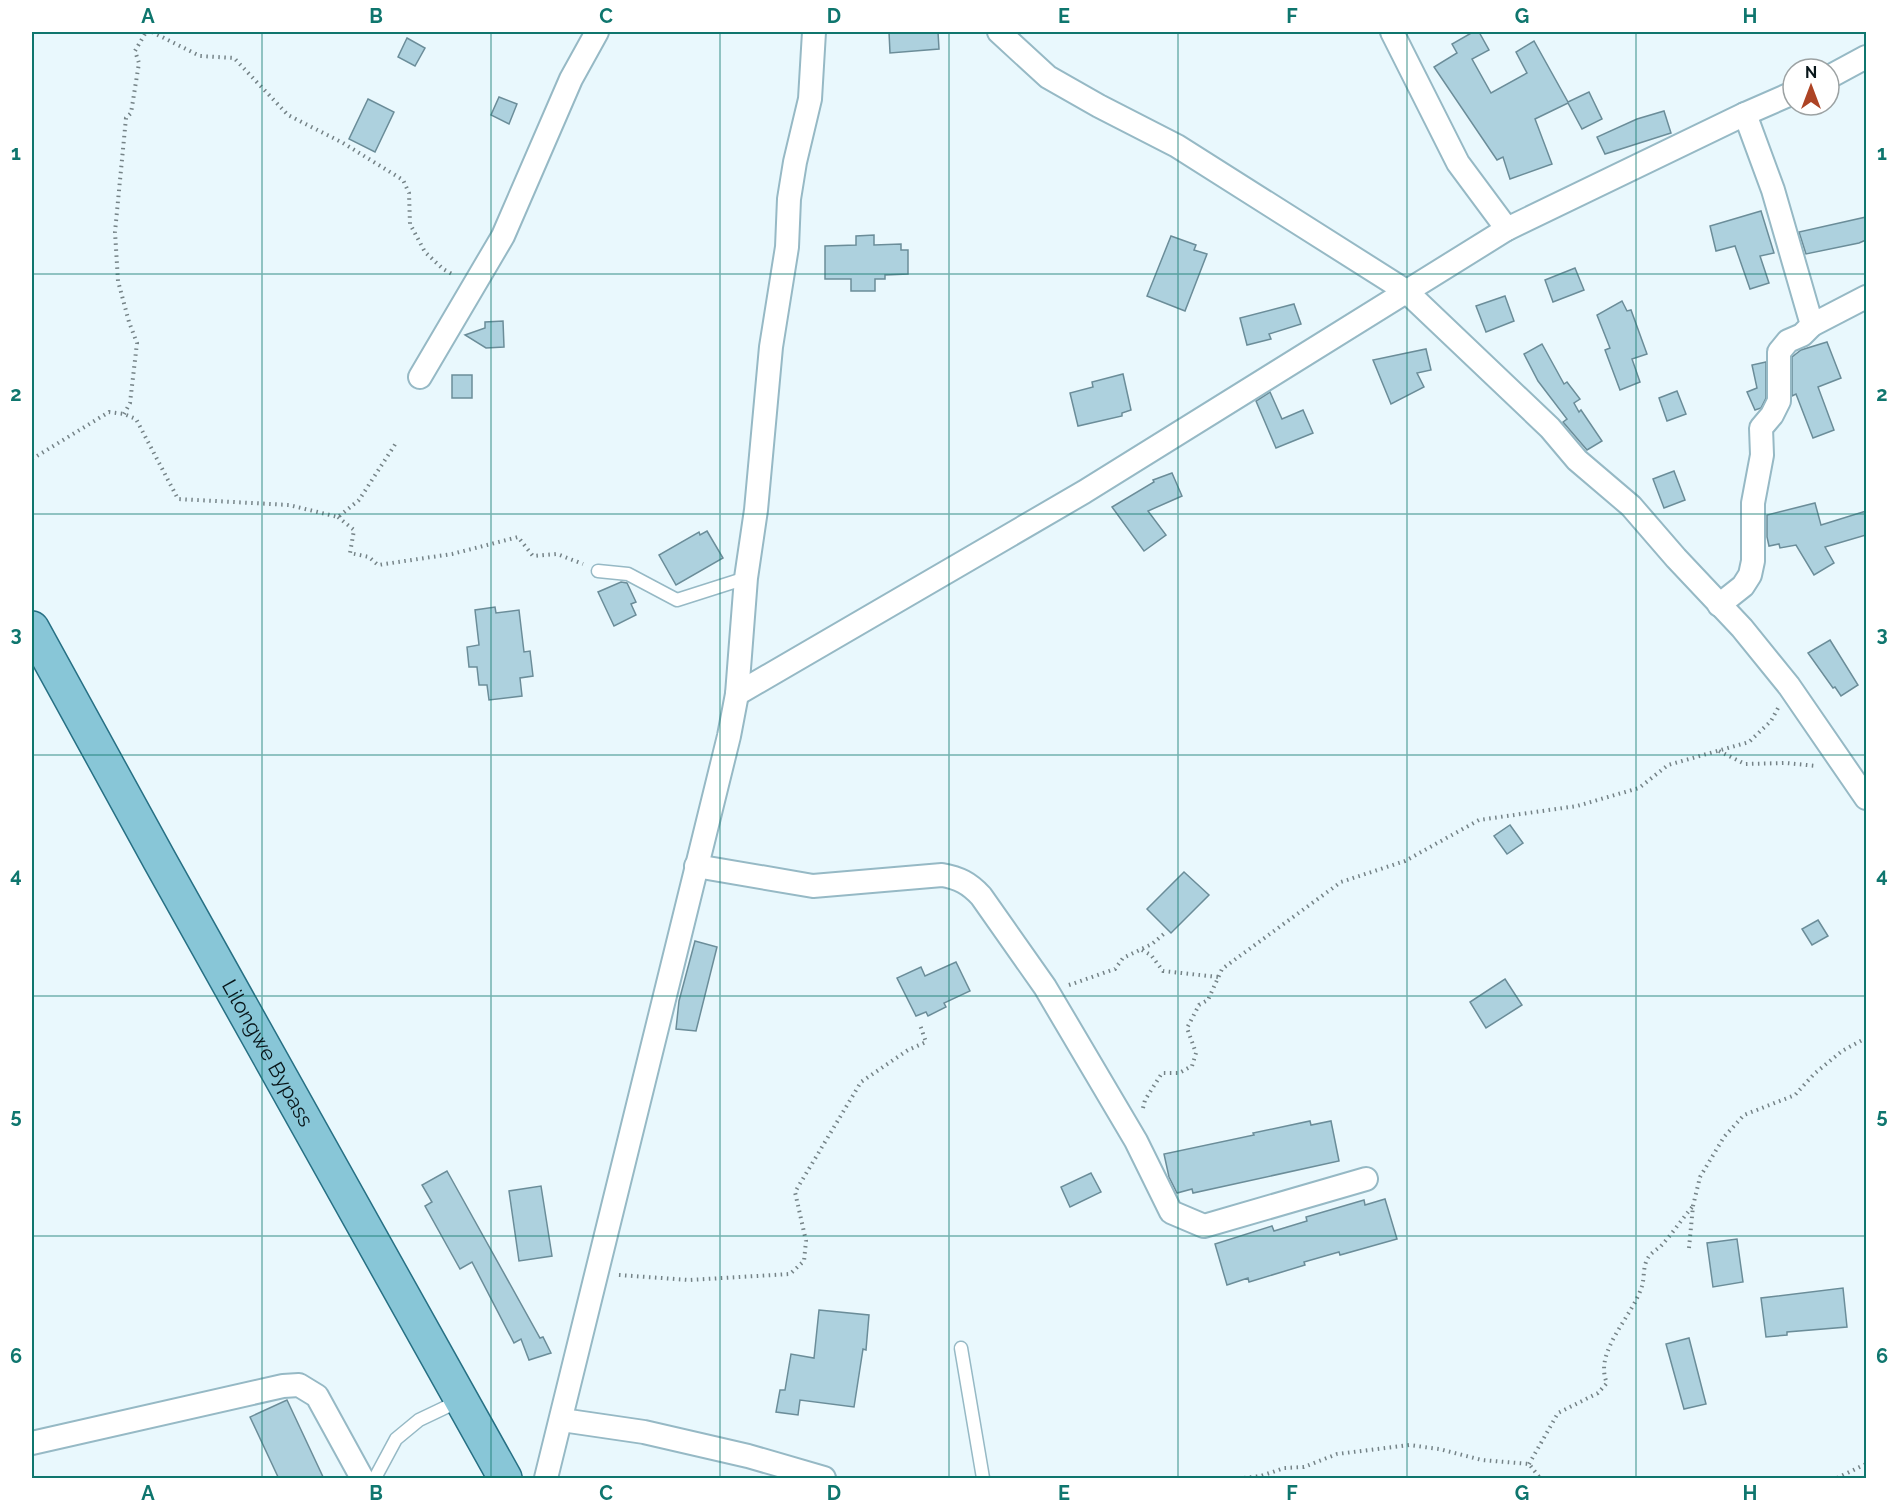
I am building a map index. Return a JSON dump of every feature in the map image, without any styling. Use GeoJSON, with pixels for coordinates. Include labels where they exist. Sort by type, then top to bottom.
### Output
{"type":"FeatureCollection","features":[{"type":"Feature","properties":{"kind":"main road","name":"Lilongwe Bypass"},"geometry":{"type":"LineString","coordinates":[[32,628],[505,1479]]}},
{"type":"Feature","properties":{"kind":"street"},"geometry":{"type":"LineString","coordinates":[[420,377],[503,236],[571,79],[597,32]]}},
{"type":"Feature","properties":{"kind":"street"},"geometry":{"type":"LineString","coordinates":[[546,1479],[729,736],[737,694],[746,578],[756,510],[771,347],[786,247],[789,199],[810,99],[814,32]]}},
{"type":"Feature","properties":{"kind":"street"},"geometry":{"type":"LineString","coordinates":[[999,32],[1048,77],[1177,146],[1406,291],[1550,428],[1577,460],[1631,506],[1742,628],[1789,686],[1866,798]]}},
{"type":"Feature","properties":{"kind":"street"},"geometry":{"type":"LineString","coordinates":[[1392,32],[1458,163],[1507,229]]}},
{"type":"Feature","properties":{"kind":"street"},"geometry":{"type":"LineString","coordinates":[[1841,71],[1866,57]]}},
{"type":"Feature","properties":{"kind":"street"},"geometry":{"type":"LineString","coordinates":[[737,694],[1084,492],[1507,229],[1781,98]]}},
{"type":"Feature","properties":{"kind":"street"},"geometry":{"type":"LineString","coordinates":[[1745,114],[1773,190],[1812,325]]}},
{"type":"Feature","properties":{"kind":"street"},"geometry":{"type":"LineString","coordinates":[[1719,605],[1743,586],[1750,575],[1753,561],[1753,503],[1762,455],[1761,428],[1772,415],[1779,401],[1779,352],[1788,341],[1802,335],[1812,325],[1866,297]]}},
{"type":"Feature","properties":{"kind":"street"},"geometry":{"type":"LineString","coordinates":[[696,866],[813,886],[942,875],[958,877],[971,885],[1045,987],[1136,1141],[1171,1212],[1204,1226],[1366,1179]]}},
{"type":"Feature","properties":{"kind":"street"},"geometry":{"type":"LineString","coordinates":[[32,1443],[283,1386],[299,1385],[317,1396],[362,1479]]}},
{"type":"Feature","properties":{"kind":"street"},"geometry":{"type":"LineString","coordinates":[[562,1420],[655,1435],[748,1456],[824,1479]]}},
{"type":"Feature","properties":{"kind":"lane"},"geometry":{"type":"LineString","coordinates":[[598,571],[628,574],[677,600],[746,578]]}},
{"type":"Feature","properties":{"kind":"lane"},"geometry":{"type":"LineString","coordinates":[[962,1348],[983,1479]]}},
{"type":"Feature","properties":{"kind":"lane"},"geometry":{"type":"LineString","coordinates":[[375,1479],[396,1439],[419,1420],[462,1400]]}},
{"type":"Feature","properties":{"kind":"path"},"geometry":{"type":"LineString","coordinates":[[124,414],[130,403],[137,343],[118,281],[115,232],[126,118],[131,113],[139,63],[135,51],[146,32]]}},
{"type":"Feature","properties":{"kind":"path"},"geometry":{"type":"LineString","coordinates":[[152,32],[200,56],[234,58],[288,115],[343,143],[404,180],[409,193],[410,224],[425,252],[443,269],[473,286]]}},
{"type":"Feature","properties":{"kind":"path"},"geometry":{"type":"LineString","coordinates":[[32,459],[109,412],[124,414],[136,419],[178,499],[289,505],[338,518],[354,530],[350,553],[369,557],[378,565],[452,554],[518,537],[533,556],[557,554],[598,571]]}},
{"type":"Feature","properties":{"kind":"path"},"geometry":{"type":"LineString","coordinates":[[338,518],[359,500],[396,443]]}},
{"type":"Feature","properties":{"kind":"path"},"geometry":{"type":"LineString","coordinates":[[1136,1141],[1145,1100],[1162,1073],[1179,1073],[1192,1066],[1196,1053],[1187,1028],[1199,1005],[1208,1000],[1222,969],[1341,882],[1406,861],[1479,820],[1577,806],[1639,788],[1668,765],[1749,742],[1771,721],[1789,686]]}},
{"type":"Feature","properties":{"kind":"path"},"geometry":{"type":"LineString","coordinates":[[1719,751],[1745,764],[1786,763],[1827,766],[1843,763]]}},
{"type":"Feature","properties":{"kind":"path"},"geometry":{"type":"LineString","coordinates":[[1045,987],[1065,987],[1115,969],[1123,958],[1142,950],[1165,933]]}},
{"type":"Feature","properties":{"kind":"path"},"geometry":{"type":"LineString","coordinates":[[1142,950],[1163,972],[1218,976]]}},
{"type":"Feature","properties":{"kind":"path"},"geometry":{"type":"LineString","coordinates":[[597,1274],[689,1280],[790,1274],[804,1261],[806,1241],[795,1192],[861,1082],[908,1050],[926,1042],[920,1025]]}},
{"type":"Feature","properties":{"kind":"path"},"geometry":{"type":"LineString","coordinates":[[1689,1248],[1693,1206],[1700,1177],[1712,1153],[1724,1137],[1744,1115],[1795,1095],[1814,1074],[1842,1051],[1866,1038]]}},
{"type":"Feature","properties":{"kind":"path"},"geometry":{"type":"LineString","coordinates":[[1529,1464],[1558,1413],[1598,1393],[1607,1383],[1603,1374],[1610,1342],[1627,1317],[1642,1285],[1642,1272],[1649,1256],[1661,1246],[1693,1206]]}},
{"type":"Feature","properties":{"kind":"path"},"geometry":{"type":"LineString","coordinates":[[1244,1479],[1284,1468],[1304,1467],[1337,1454],[1408,1445],[1439,1449],[1482,1460],[1529,1464],[1540,1479]]}},
{"type":"Feature","properties":{"kind":"path"},"geometry":{"type":"LineString","coordinates":[[1837,1479],[1866,1464]]}},
{"type":"Feature","properties":{"kind":"building"},"geometry":{"type":"Polygon","coordinates":[[[889,32],[938,32],[939,49],[890,53],[889,32]]]}},
{"type":"Feature","properties":{"kind":"building"},"geometry":{"type":"Polygon","coordinates":[[[1473,32],[1479,32],[1489,50],[1472,59],[1491,93],[1527,73],[1516,52],[1534,41],[1568,102],[1589,92],[1602,119],[1582,129],[1568,103],[1535,119],[1552,164],[1510,179],[1503,157],[1497,160],[1434,67],[1457,53],[1452,44],[1473,32]]]}},
{"type":"Feature","properties":{"kind":"building"},"geometry":{"type":"Polygon","coordinates":[[[407,38],[425,48],[415,66],[398,57],[407,38]]]}},
{"type":"Feature","properties":{"kind":"building"},"geometry":{"type":"Polygon","coordinates":[[[499,97],[517,104],[509,124],[491,115],[499,97]]]}},
{"type":"Feature","properties":{"kind":"building"},"geometry":{"type":"Polygon","coordinates":[[[368,99],[394,112],[375,152],[349,139],[368,99]]]}},
{"type":"Feature","properties":{"kind":"building"},"geometry":{"type":"Polygon","coordinates":[[[1664,111],[1671,133],[1605,154],[1597,137],[1637,119],[1664,111]]]}},
{"type":"Feature","properties":{"kind":"building"},"geometry":{"type":"Polygon","coordinates":[[[1761,211],[1774,253],[1760,256],[1769,283],[1750,289],[1735,246],[1716,251],[1710,226],[1761,211]]]}},
{"type":"Feature","properties":{"kind":"building"},"geometry":{"type":"Polygon","coordinates":[[[1866,217],[1866,240],[1806,254],[1799,232],[1866,217]]]}},
{"type":"Feature","properties":{"kind":"building"},"geometry":{"type":"Polygon","coordinates":[[[874,235],[874,245],[901,244],[901,250],[908,250],[908,274],[885,275],[885,279],[875,279],[875,291],[851,291],[851,279],[825,279],[825,246],[856,245],[856,236],[874,235]]]}},
{"type":"Feature","properties":{"kind":"building"},"geometry":{"type":"Polygon","coordinates":[[[1171,236],[1196,245],[1194,250],[1207,254],[1185,311],[1147,296],[1171,236]]]}},
{"type":"Feature","properties":{"kind":"building"},"geometry":{"type":"Polygon","coordinates":[[[1575,268],[1584,290],[1553,302],[1545,280],[1575,268]]]}},
{"type":"Feature","properties":{"kind":"building"},"geometry":{"type":"Polygon","coordinates":[[[1505,296],[1514,321],[1486,332],[1476,306],[1505,296]]]}},
{"type":"Feature","properties":{"kind":"building"},"geometry":{"type":"Polygon","coordinates":[[[1622,301],[1627,311],[1631,310],[1647,354],[1632,359],[1640,382],[1620,390],[1605,350],[1610,348],[1597,315],[1622,301]]]}},
{"type":"Feature","properties":{"kind":"building"},"geometry":{"type":"Polygon","coordinates":[[[1294,304],[1301,324],[1269,334],[1271,339],[1247,345],[1240,318],[1294,304]]]}},
{"type":"Feature","properties":{"kind":"building"},"geometry":{"type":"Polygon","coordinates":[[[503,321],[504,347],[486,348],[465,335],[485,328],[485,322],[503,321]]]}},
{"type":"Feature","properties":{"kind":"building"},"geometry":{"type":"Polygon","coordinates":[[[1827,342],[1841,378],[1818,387],[1834,430],[1813,438],[1796,394],[1792,396],[1792,357],[1801,350],[1827,342]]]}},
{"type":"Feature","properties":{"kind":"building"},"geometry":{"type":"Polygon","coordinates":[[[1542,344],[1564,384],[1567,382],[1580,399],[1574,403],[1579,412],[1581,410],[1602,441],[1587,450],[1563,422],[1567,419],[1538,381],[1524,354],[1542,344]]]}},
{"type":"Feature","properties":{"kind":"building"},"geometry":{"type":"Polygon","coordinates":[[[1426,349],[1431,370],[1417,373],[1424,387],[1391,404],[1373,360],[1426,349]]]}},
{"type":"Feature","properties":{"kind":"building"},"geometry":{"type":"Polygon","coordinates":[[[1766,362],[1766,398],[1761,408],[1755,410],[1747,392],[1757,388],[1752,365],[1766,362]]]}},
{"type":"Feature","properties":{"kind":"building"},"geometry":{"type":"Polygon","coordinates":[[[1123,374],[1131,410],[1122,413],[1122,416],[1078,426],[1070,393],[1093,387],[1092,382],[1123,374]]]}},
{"type":"Feature","properties":{"kind":"building"},"geometry":{"type":"Polygon","coordinates":[[[452,375],[472,375],[472,398],[452,398],[452,375]]]}},
{"type":"Feature","properties":{"kind":"building"},"geometry":{"type":"Polygon","coordinates":[[[1677,391],[1686,414],[1667,421],[1659,398],[1677,391]]]}},
{"type":"Feature","properties":{"kind":"building"},"geometry":{"type":"Polygon","coordinates":[[[1270,392],[1282,419],[1303,410],[1313,433],[1276,448],[1256,401],[1270,392]]]}},
{"type":"Feature","properties":{"kind":"building"},"geometry":{"type":"Polygon","coordinates":[[[1674,471],[1685,500],[1664,508],[1653,479],[1674,471]]]}},
{"type":"Feature","properties":{"kind":"building"},"geometry":{"type":"Polygon","coordinates":[[[1172,473],[1182,496],[1148,511],[1166,535],[1144,551],[1112,507],[1154,482],[1153,480],[1172,473]]]}},
{"type":"Feature","properties":{"kind":"building"},"geometry":{"type":"Polygon","coordinates":[[[1815,503],[1821,525],[1866,511],[1866,535],[1825,547],[1834,563],[1814,575],[1796,545],[1780,548],[1779,544],[1769,546],[1767,515],[1815,503]]]}},
{"type":"Feature","properties":{"kind":"building"},"geometry":{"type":"Polygon","coordinates":[[[707,531],[723,558],[676,585],[659,555],[699,532],[700,535],[707,531]]]}},
{"type":"Feature","properties":{"kind":"building"},"geometry":{"type":"Polygon","coordinates":[[[621,582],[627,583],[636,602],[631,604],[636,615],[614,626],[598,592],[621,582]]]}},
{"type":"Feature","properties":{"kind":"building"},"geometry":{"type":"Polygon","coordinates":[[[495,607],[496,613],[519,610],[524,652],[530,651],[533,676],[520,678],[522,696],[489,700],[487,685],[479,685],[477,667],[469,667],[467,647],[479,645],[475,610],[495,607]]]}},
{"type":"Feature","properties":{"kind":"building"},"geometry":{"type":"Polygon","coordinates":[[[1830,640],[1858,685],[1841,696],[1808,653],[1830,640]]]}},
{"type":"Feature","properties":{"kind":"building"},"geometry":{"type":"Polygon","coordinates":[[[1510,825],[1523,843],[1507,854],[1494,836],[1510,825]]]}},
{"type":"Feature","properties":{"kind":"building"},"geometry":{"type":"Polygon","coordinates":[[[1184,872],[1209,895],[1171,933],[1147,909],[1184,872]]]}},
{"type":"Feature","properties":{"kind":"building"},"geometry":{"type":"Polygon","coordinates":[[[1818,920],[1828,936],[1812,945],[1802,929],[1818,920]]]}},
{"type":"Feature","properties":{"kind":"building"},"geometry":{"type":"Polygon","coordinates":[[[695,941],[717,947],[696,1031],[676,1029],[679,1001],[695,941]]]}},
{"type":"Feature","properties":{"kind":"building"},"geometry":{"type":"Polygon","coordinates":[[[956,962],[970,991],[944,1003],[946,1007],[928,1016],[926,1012],[916,1016],[897,978],[921,967],[925,976],[956,962]]]}},
{"type":"Feature","properties":{"kind":"building"},"geometry":{"type":"Polygon","coordinates":[[[1505,979],[1522,1005],[1486,1028],[1470,1002],[1505,979]]]}},
{"type":"Feature","properties":{"kind":"building"},"geometry":{"type":"Polygon","coordinates":[[[1310,1121],[1311,1125],[1331,1121],[1339,1161],[1193,1193],[1192,1189],[1177,1193],[1169,1177],[1164,1154],[1310,1121]]]}},
{"type":"Feature","properties":{"kind":"building"},"geometry":{"type":"Polygon","coordinates":[[[447,1171],[540,1338],[543,1337],[551,1353],[529,1360],[521,1339],[514,1343],[472,1262],[460,1269],[425,1206],[432,1202],[422,1185],[447,1171]]]}},
{"type":"Feature","properties":{"kind":"building"},"geometry":{"type":"Polygon","coordinates":[[[1091,1173],[1101,1192],[1070,1207],[1061,1187],[1091,1173]]]}},
{"type":"Feature","properties":{"kind":"building"},"geometry":{"type":"Polygon","coordinates":[[[541,1186],[552,1256],[519,1261],[509,1191],[541,1186]]]}},
{"type":"Feature","properties":{"kind":"building"},"geometry":{"type":"Polygon","coordinates":[[[1385,1199],[1397,1239],[1340,1255],[1339,1252],[1304,1262],[1305,1265],[1249,1282],[1248,1278],[1227,1285],[1215,1244],[1272,1226],[1274,1231],[1307,1221],[1306,1217],[1364,1200],[1365,1205],[1385,1199]]]}},
{"type":"Feature","properties":{"kind":"building"},"geometry":{"type":"Polygon","coordinates":[[[1737,1239],[1743,1282],[1713,1287],[1707,1243],[1737,1239]]]}},
{"type":"Feature","properties":{"kind":"building"},"geometry":{"type":"Polygon","coordinates":[[[1843,1288],[1847,1327],[1787,1332],[1787,1335],[1766,1337],[1761,1298],[1843,1288]]]}},
{"type":"Feature","properties":{"kind":"building"},"geometry":{"type":"Polygon","coordinates":[[[819,1310],[869,1315],[866,1350],[863,1349],[854,1407],[800,1400],[798,1415],[776,1412],[780,1390],[785,1390],[791,1354],[814,1358],[819,1310]]]}},
{"type":"Feature","properties":{"kind":"building"},"geometry":{"type":"Polygon","coordinates":[[[1689,1338],[1706,1404],[1684,1409],[1666,1344],[1689,1338]]]}},
{"type":"Feature","properties":{"kind":"building"},"geometry":{"type":"Polygon","coordinates":[[[287,1400],[324,1479],[279,1479],[250,1417],[287,1400]]]}}]}
